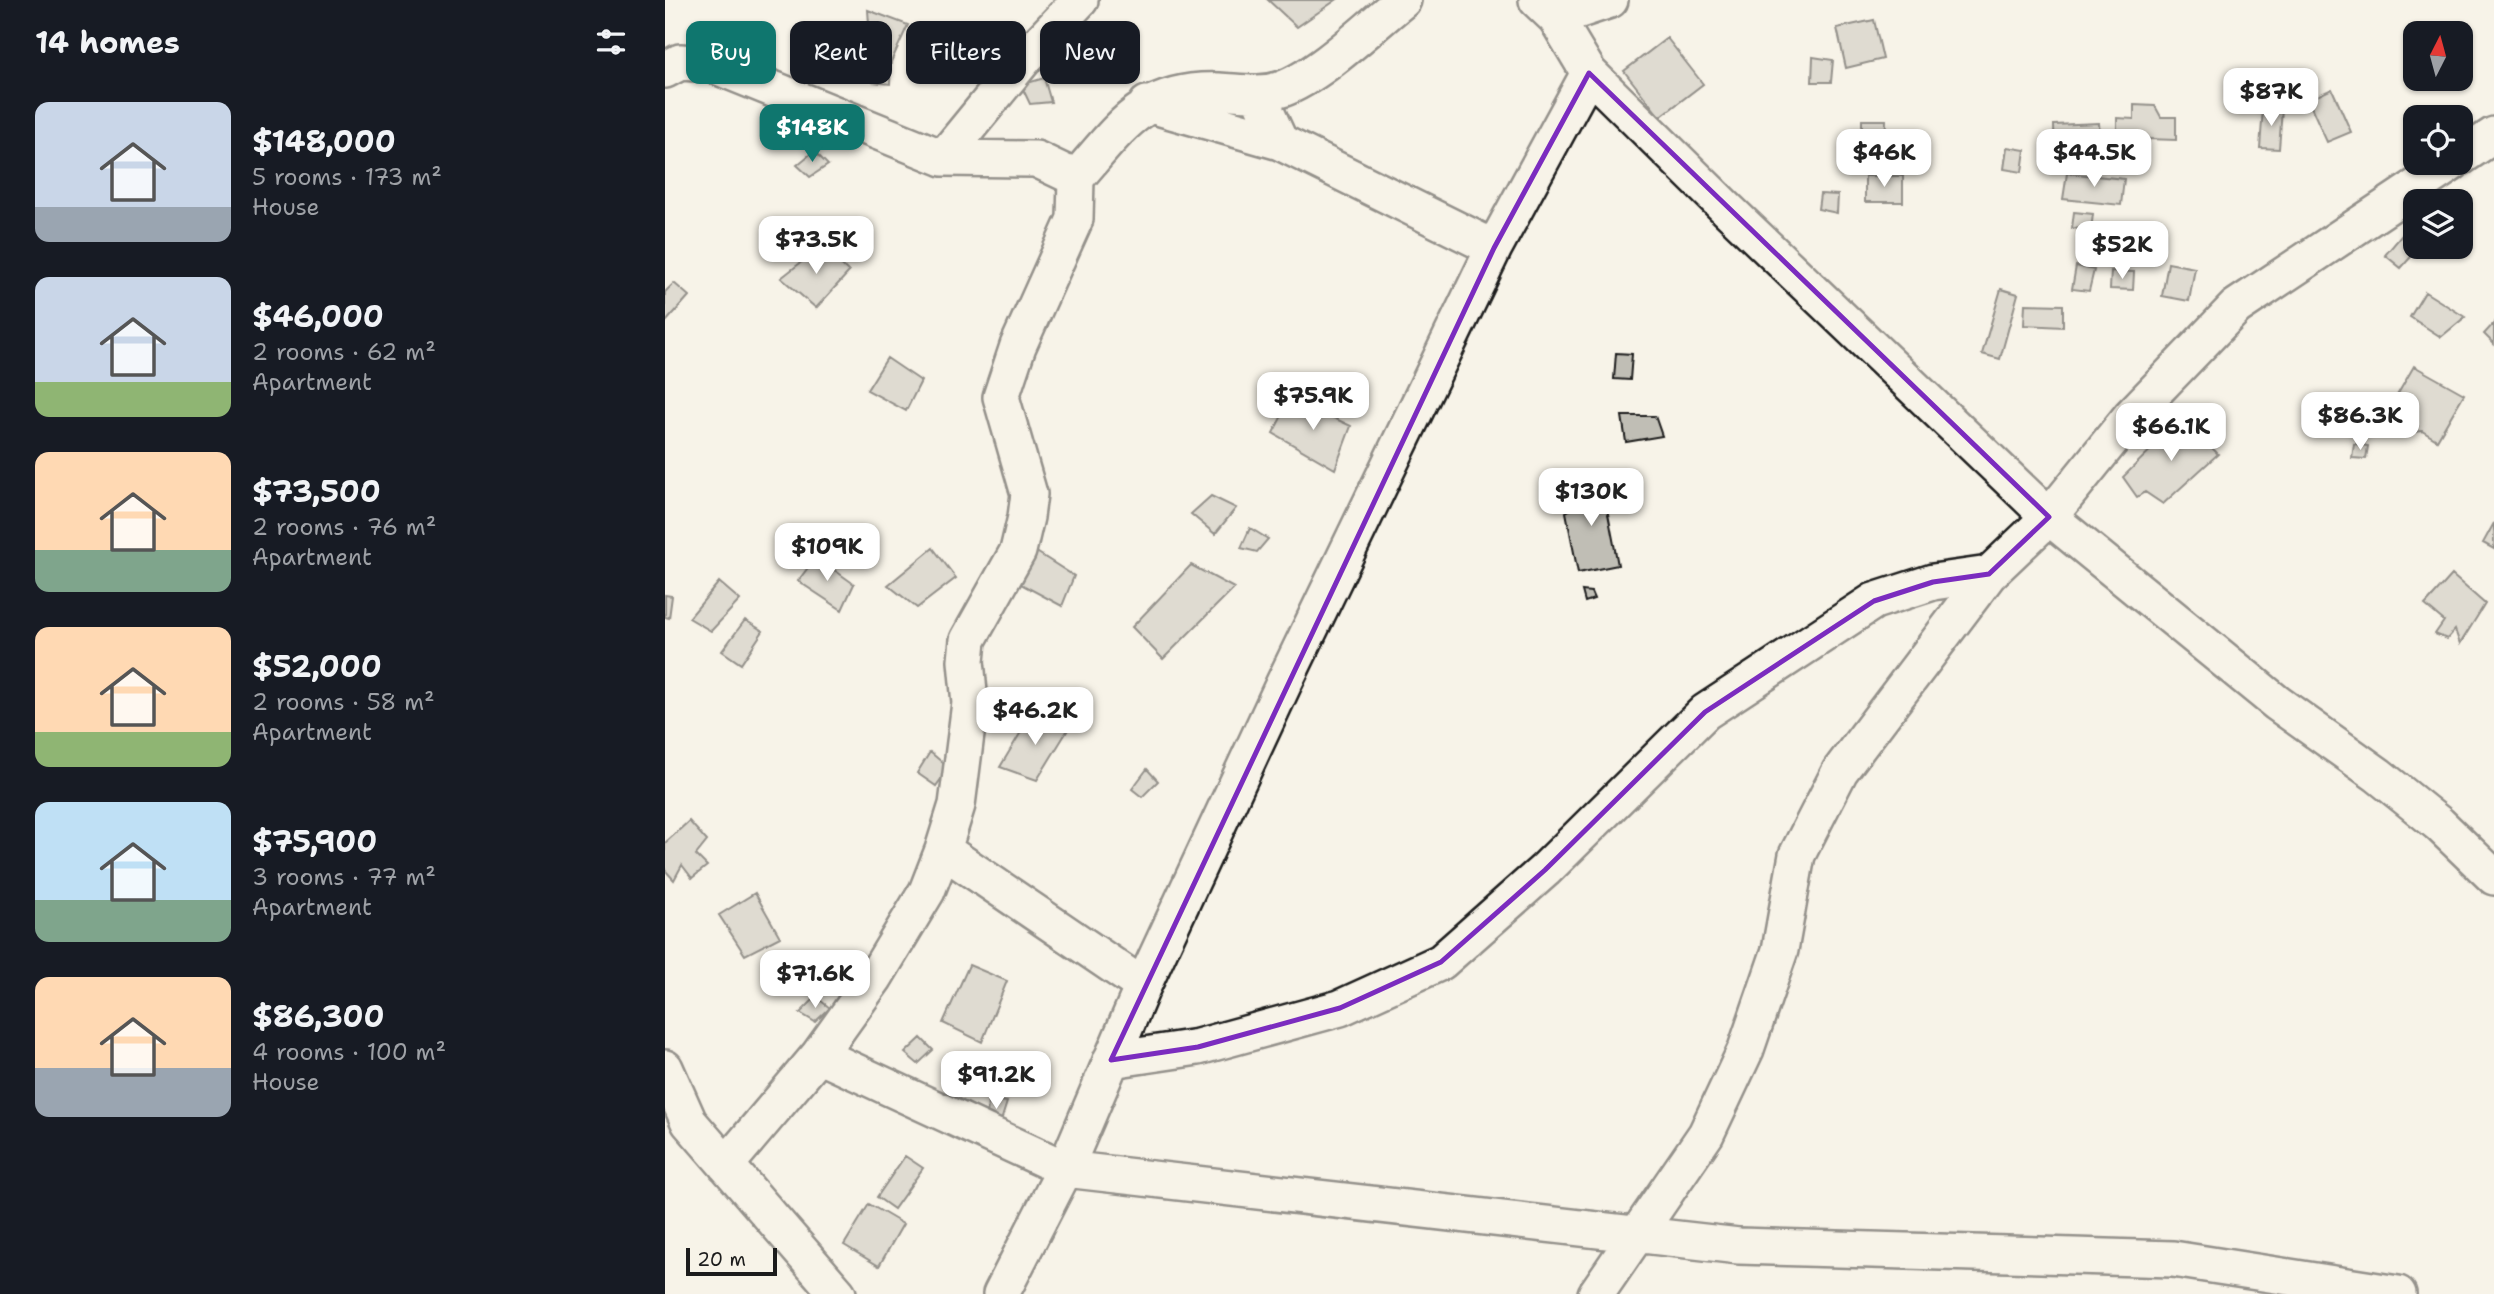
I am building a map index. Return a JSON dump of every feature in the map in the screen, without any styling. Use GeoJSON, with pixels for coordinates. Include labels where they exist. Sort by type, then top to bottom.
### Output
{"type":"FeatureCollection","features":[{"type":"Feature","properties":{"kind":"street"},"geometry":{"type":"LineString","coordinates":[[943,158],[1025,58],[1080,0]]}},
{"type":"Feature","properties":{"kind":"street"},"geometry":{"type":"LineString","coordinates":[[726,1165],[820,1055],[875,977],[927,891],[943,850],[957,805],[971,703],[966,661],[968,640],[1018,551],[1029,494],[1001,397],[1018,346],[1075,219],[1076,178],[1132,114],[1147,104],[1183,93],[1217,91],[1258,94],[1284,88],[1325,63],[1403,0]]}},
{"type":"Feature","properties":{"kind":"street"},"geometry":{"type":"LineString","coordinates":[[1610,0],[1546,9],[1589,73],[2049,517],[2277,704],[2419,808],[2494,877]]}},
{"type":"Feature","properties":{"kind":"street"},"geometry":{"type":"LineString","coordinates":[[665,69],[680,62],[711,64],[943,158],[1036,159],[1076,178]]}},
{"type":"Feature","properties":{"kind":"street"},"geometry":{"type":"LineString","coordinates":[[1000,1294],[1065,1169],[1143,986],[1284,683],[1494,248],[1589,73]]}},
{"type":"Feature","properties":{"kind":"street"},"geometry":{"type":"LineString","coordinates":[[1258,94],[1280,142]]}},
{"type":"Feature","properties":{"kind":"street"},"geometry":{"type":"LineString","coordinates":[[1147,104],[1280,142],[1494,248]]}},
{"type":"Feature","properties":{"kind":"street"},"geometry":{"type":"LineString","coordinates":[[1596,1294],[1706,1134],[1746,1049],[1780,950],[1797,855],[1840,771],[1989,574],[2049,517],[2130,417],[2237,307],[2434,175]]}},
{"type":"Feature","properties":{"kind":"street"},"geometry":{"type":"LineString","coordinates":[[1111,1060],[1198,1047],[1340,1008],[1440,962],[1545,870],[1706,712],[1874,601],[1933,582],[1989,574]]}},
{"type":"Feature","properties":{"kind":"street"},"geometry":{"type":"LineString","coordinates":[[943,850],[1143,986]]}},
{"type":"Feature","properties":{"kind":"street"},"geometry":{"type":"LineString","coordinates":[[820,1055],[1065,1169],[1739,1246],[1992,1251],[2173,1259],[2398,1294]]}},
{"type":"Feature","properties":{"kind":"street"},"geometry":{"type":"LineString","coordinates":[[665,1068],[689,1122],[838,1294]]}},
{"type":"Feature","properties":{"kind":"highlighted area"},"geometry":{"type":"Polygon","coordinates":[[[1589,73],[2049,517],[1989,574],[1933,582],[1874,601],[1705,712],[1545,870],[1441,962],[1340,1008],[1198,1047],[1111,1060],[1494,248],[1589,73]]]}},
{"type":"Feature","properties":{"kind":"building"},"geometry":{"type":"Polygon","coordinates":[[[1268,0],[1336,0],[1297,27],[1268,0]]]}},
{"type":"Feature","properties":{"kind":"building"},"geometry":{"type":"Polygon","coordinates":[[[868,10],[906,24],[892,60],[892,21],[869,21],[868,10]]]}},
{"type":"Feature","properties":{"kind":"building"},"geometry":{"type":"Polygon","coordinates":[[[1874,20],[1883,59],[1846,68],[1837,28],[1874,20]]]}},
{"type":"Feature","properties":{"kind":"building"},"geometry":{"type":"Polygon","coordinates":[[[1667,38],[1703,84],[1660,117],[1624,71],[1667,38]]]}},
{"type":"Feature","properties":{"kind":"building"},"geometry":{"type":"Polygon","coordinates":[[[1813,57],[1833,60],[1831,82],[1812,82],[1813,57]]]}},
{"type":"Feature","properties":{"kind":"building"},"geometry":{"type":"Polygon","coordinates":[[[1040,79],[1040,84],[1046,84],[1051,102],[1030,104],[1021,85],[1040,79]]]}},
{"type":"Feature","properties":{"kind":"building"},"geometry":{"type":"Polygon","coordinates":[[[2332,89],[2351,132],[2327,142],[2308,100],[2332,89]]]}},
{"type":"Feature","properties":{"kind":"building"},"geometry":{"type":"Polygon","coordinates":[[[2134,105],[2155,106],[2161,117],[2176,117],[2176,140],[2117,138],[2117,118],[2134,119],[2134,105]]]}},
{"type":"Feature","properties":{"kind":"building"},"geometry":{"type":"Polygon","coordinates":[[[2263,108],[2282,109],[2279,149],[2260,148],[2263,108]]]}},
{"type":"Feature","properties":{"kind":"building"},"geometry":{"type":"Polygon","coordinates":[[[1862,120],[1886,120],[1885,143],[1862,143],[1862,120]]]}},
{"type":"Feature","properties":{"kind":"building"},"geometry":{"type":"Polygon","coordinates":[[[2099,123],[2101,154],[2055,157],[2054,125],[2099,123]]]}},
{"type":"Feature","properties":{"kind":"building"},"geometry":{"type":"Polygon","coordinates":[[[2007,147],[2025,150],[2022,172],[2004,169],[2007,147]]]}},
{"type":"Feature","properties":{"kind":"building"},"geometry":{"type":"Polygon","coordinates":[[[814,151],[828,165],[810,177],[797,165],[814,151]]]}},
{"type":"Feature","properties":{"kind":"building"},"geometry":{"type":"Polygon","coordinates":[[[2067,173],[2124,179],[2121,205],[2063,199],[2067,173]]]}},
{"type":"Feature","properties":{"kind":"building"},"geometry":{"type":"Polygon","coordinates":[[[1865,176],[1903,176],[1903,202],[1865,202],[1865,176]]]}},
{"type":"Feature","properties":{"kind":"building"},"geometry":{"type":"Polygon","coordinates":[[[1820,194],[1838,195],[1837,213],[1818,209],[1820,194]]]}},
{"type":"Feature","properties":{"kind":"building"},"geometry":{"type":"Polygon","coordinates":[[[2074,212],[2093,214],[2091,230],[2072,228],[2074,212]]]}},
{"type":"Feature","properties":{"kind":"building"},"geometry":{"type":"Polygon","coordinates":[[[2403,236],[2403,259],[2409,259],[2401,268],[2385,255],[2403,236]]]}},
{"type":"Feature","properties":{"kind":"building"},"geometry":{"type":"Polygon","coordinates":[[[822,246],[849,272],[816,308],[781,278],[822,246]]]}},
{"type":"Feature","properties":{"kind":"building"},"geometry":{"type":"Polygon","coordinates":[[[2168,263],[2195,268],[2189,301],[2162,296],[2168,263]]]}},
{"type":"Feature","properties":{"kind":"building"},"geometry":{"type":"Polygon","coordinates":[[[2076,266],[2094,270],[2089,291],[2072,289],[2076,266]]]}},
{"type":"Feature","properties":{"kind":"building"},"geometry":{"type":"Polygon","coordinates":[[[2111,271],[2134,272],[2133,290],[2110,289],[2111,271]]]}},
{"type":"Feature","properties":{"kind":"building"},"geometry":{"type":"Polygon","coordinates":[[[674,283],[689,296],[665,323],[665,292],[674,283]]]}},
{"type":"Feature","properties":{"kind":"building"},"geometry":{"type":"Polygon","coordinates":[[[2001,289],[2018,294],[2000,359],[1982,354],[2001,289]]]}},
{"type":"Feature","properties":{"kind":"building"},"geometry":{"type":"Polygon","coordinates":[[[2425,292],[2465,317],[2441,337],[2410,317],[2425,292]]]}},
{"type":"Feature","properties":{"kind":"building"},"geometry":{"type":"Polygon","coordinates":[[[2025,304],[2063,305],[2063,327],[2024,325],[2025,304]]]}},
{"type":"Feature","properties":{"kind":"building"},"geometry":{"type":"Polygon","coordinates":[[[2494,323],[2494,344],[2484,334],[2494,323]]]}},
{"type":"Feature","properties":{"kind":"building"},"geometry":{"type":"Polygon","coordinates":[[[1616,353],[1632,354],[1630,380],[1614,379],[1616,353]]]}},
{"type":"Feature","properties":{"kind":"building"},"geometry":{"type":"Polygon","coordinates":[[[887,358],[921,381],[906,411],[867,390],[887,358]]]}},
{"type":"Feature","properties":{"kind":"building"},"geometry":{"type":"Polygon","coordinates":[[[2414,366],[2464,394],[2437,440],[2422,431],[2401,434],[2381,423],[2414,366]]]}},
{"type":"Feature","properties":{"kind":"building"},"geometry":{"type":"Polygon","coordinates":[[[1291,398],[1351,426],[1335,469],[1273,433],[1291,398]]]}},
{"type":"Feature","properties":{"kind":"building"},"geometry":{"type":"Polygon","coordinates":[[[1622,416],[1655,416],[1662,436],[1626,442],[1622,416]]]}},
{"type":"Feature","properties":{"kind":"building"},"geometry":{"type":"Polygon","coordinates":[[[2183,418],[2218,454],[2163,504],[2145,492],[2137,497],[2123,477],[2183,418]]]}},
{"type":"Feature","properties":{"kind":"building"},"geometry":{"type":"Polygon","coordinates":[[[2354,444],[2368,446],[2366,459],[2352,458],[2354,444]]]}},
{"type":"Feature","properties":{"kind":"building"},"geometry":{"type":"Polygon","coordinates":[[[1601,478],[1618,565],[1578,573],[1566,512],[1578,505],[1574,483],[1601,478]]]}},
{"type":"Feature","properties":{"kind":"building"},"geometry":{"type":"Polygon","coordinates":[[[1211,496],[1236,508],[1215,534],[1191,514],[1211,496]]]}},
{"type":"Feature","properties":{"kind":"building"},"geometry":{"type":"Polygon","coordinates":[[[2494,523],[2494,549],[2483,543],[2494,523]]]}},
{"type":"Feature","properties":{"kind":"building"},"geometry":{"type":"Polygon","coordinates":[[[1250,528],[1268,539],[1257,552],[1241,548],[1250,528]]]}},
{"type":"Feature","properties":{"kind":"building"},"geometry":{"type":"Polygon","coordinates":[[[933,548],[956,578],[917,608],[888,585],[933,548]]]}},
{"type":"Feature","properties":{"kind":"building"},"geometry":{"type":"Polygon","coordinates":[[[1035,551],[1074,576],[1062,606],[1015,581],[1035,551]]]}},
{"type":"Feature","properties":{"kind":"building"},"geometry":{"type":"Polygon","coordinates":[[[816,557],[854,584],[842,610],[798,581],[816,557]]]}},
{"type":"Feature","properties":{"kind":"building"},"geometry":{"type":"Polygon","coordinates":[[[1191,565],[1234,588],[1163,659],[1132,627],[1191,565]]]}},
{"type":"Feature","properties":{"kind":"building"},"geometry":{"type":"Polygon","coordinates":[[[2452,575],[2485,604],[2460,644],[2455,630],[2447,639],[2435,634],[2444,621],[2425,605],[2452,575]]]}},
{"type":"Feature","properties":{"kind":"building"},"geometry":{"type":"Polygon","coordinates":[[[719,582],[740,600],[711,631],[689,618],[719,582]]]}},
{"type":"Feature","properties":{"kind":"building"},"geometry":{"type":"Polygon","coordinates":[[[1582,591],[1591,592],[1594,599],[1585,602],[1582,591]]]}},
{"type":"Feature","properties":{"kind":"building"},"geometry":{"type":"Polygon","coordinates":[[[665,595],[672,596],[669,618],[665,617],[665,595]]]}},
{"type":"Feature","properties":{"kind":"building"},"geometry":{"type":"Polygon","coordinates":[[[745,620],[763,631],[741,664],[722,651],[745,620]]]}},
{"type":"Feature","properties":{"kind":"building"},"geometry":{"type":"Polygon","coordinates":[[[1033,712],[1069,728],[1037,780],[1000,767],[1033,712]]]}},
{"type":"Feature","properties":{"kind":"building"},"geometry":{"type":"Polygon","coordinates":[[[930,752],[949,768],[936,786],[917,773],[930,752]]]}},
{"type":"Feature","properties":{"kind":"building"},"geometry":{"type":"Polygon","coordinates":[[[1147,769],[1158,781],[1142,797],[1132,789],[1147,769]]]}},
{"type":"Feature","properties":{"kind":"building"},"geometry":{"type":"Polygon","coordinates":[[[689,821],[707,841],[696,855],[707,866],[692,878],[682,865],[674,880],[665,870],[665,843],[689,821]]]}},
{"type":"Feature","properties":{"kind":"building"},"geometry":{"type":"Polygon","coordinates":[[[755,893],[780,937],[745,955],[719,915],[755,893]]]}},
{"type":"Feature","properties":{"kind":"building"},"geometry":{"type":"Polygon","coordinates":[[[969,965],[1007,981],[982,1042],[943,1023],[969,965]]]}},
{"type":"Feature","properties":{"kind":"building"},"geometry":{"type":"Polygon","coordinates":[[[816,997],[830,1008],[815,1022],[800,1013],[816,997]]]}},
{"type":"Feature","properties":{"kind":"building"},"geometry":{"type":"Polygon","coordinates":[[[921,1038],[933,1050],[918,1064],[905,1053],[921,1038]]]}},
{"type":"Feature","properties":{"kind":"building"},"geometry":{"type":"Polygon","coordinates":[[[988,1099],[1007,1102],[1000,1124],[987,1120],[988,1099]]]}},
{"type":"Feature","properties":{"kind":"building"},"geometry":{"type":"Polygon","coordinates":[[[905,1156],[923,1168],[894,1209],[877,1197],[905,1156]]]}},
{"type":"Feature","properties":{"kind":"building"},"geometry":{"type":"Polygon","coordinates":[[[869,1204],[903,1224],[879,1266],[844,1245],[869,1204]]]}}]}
